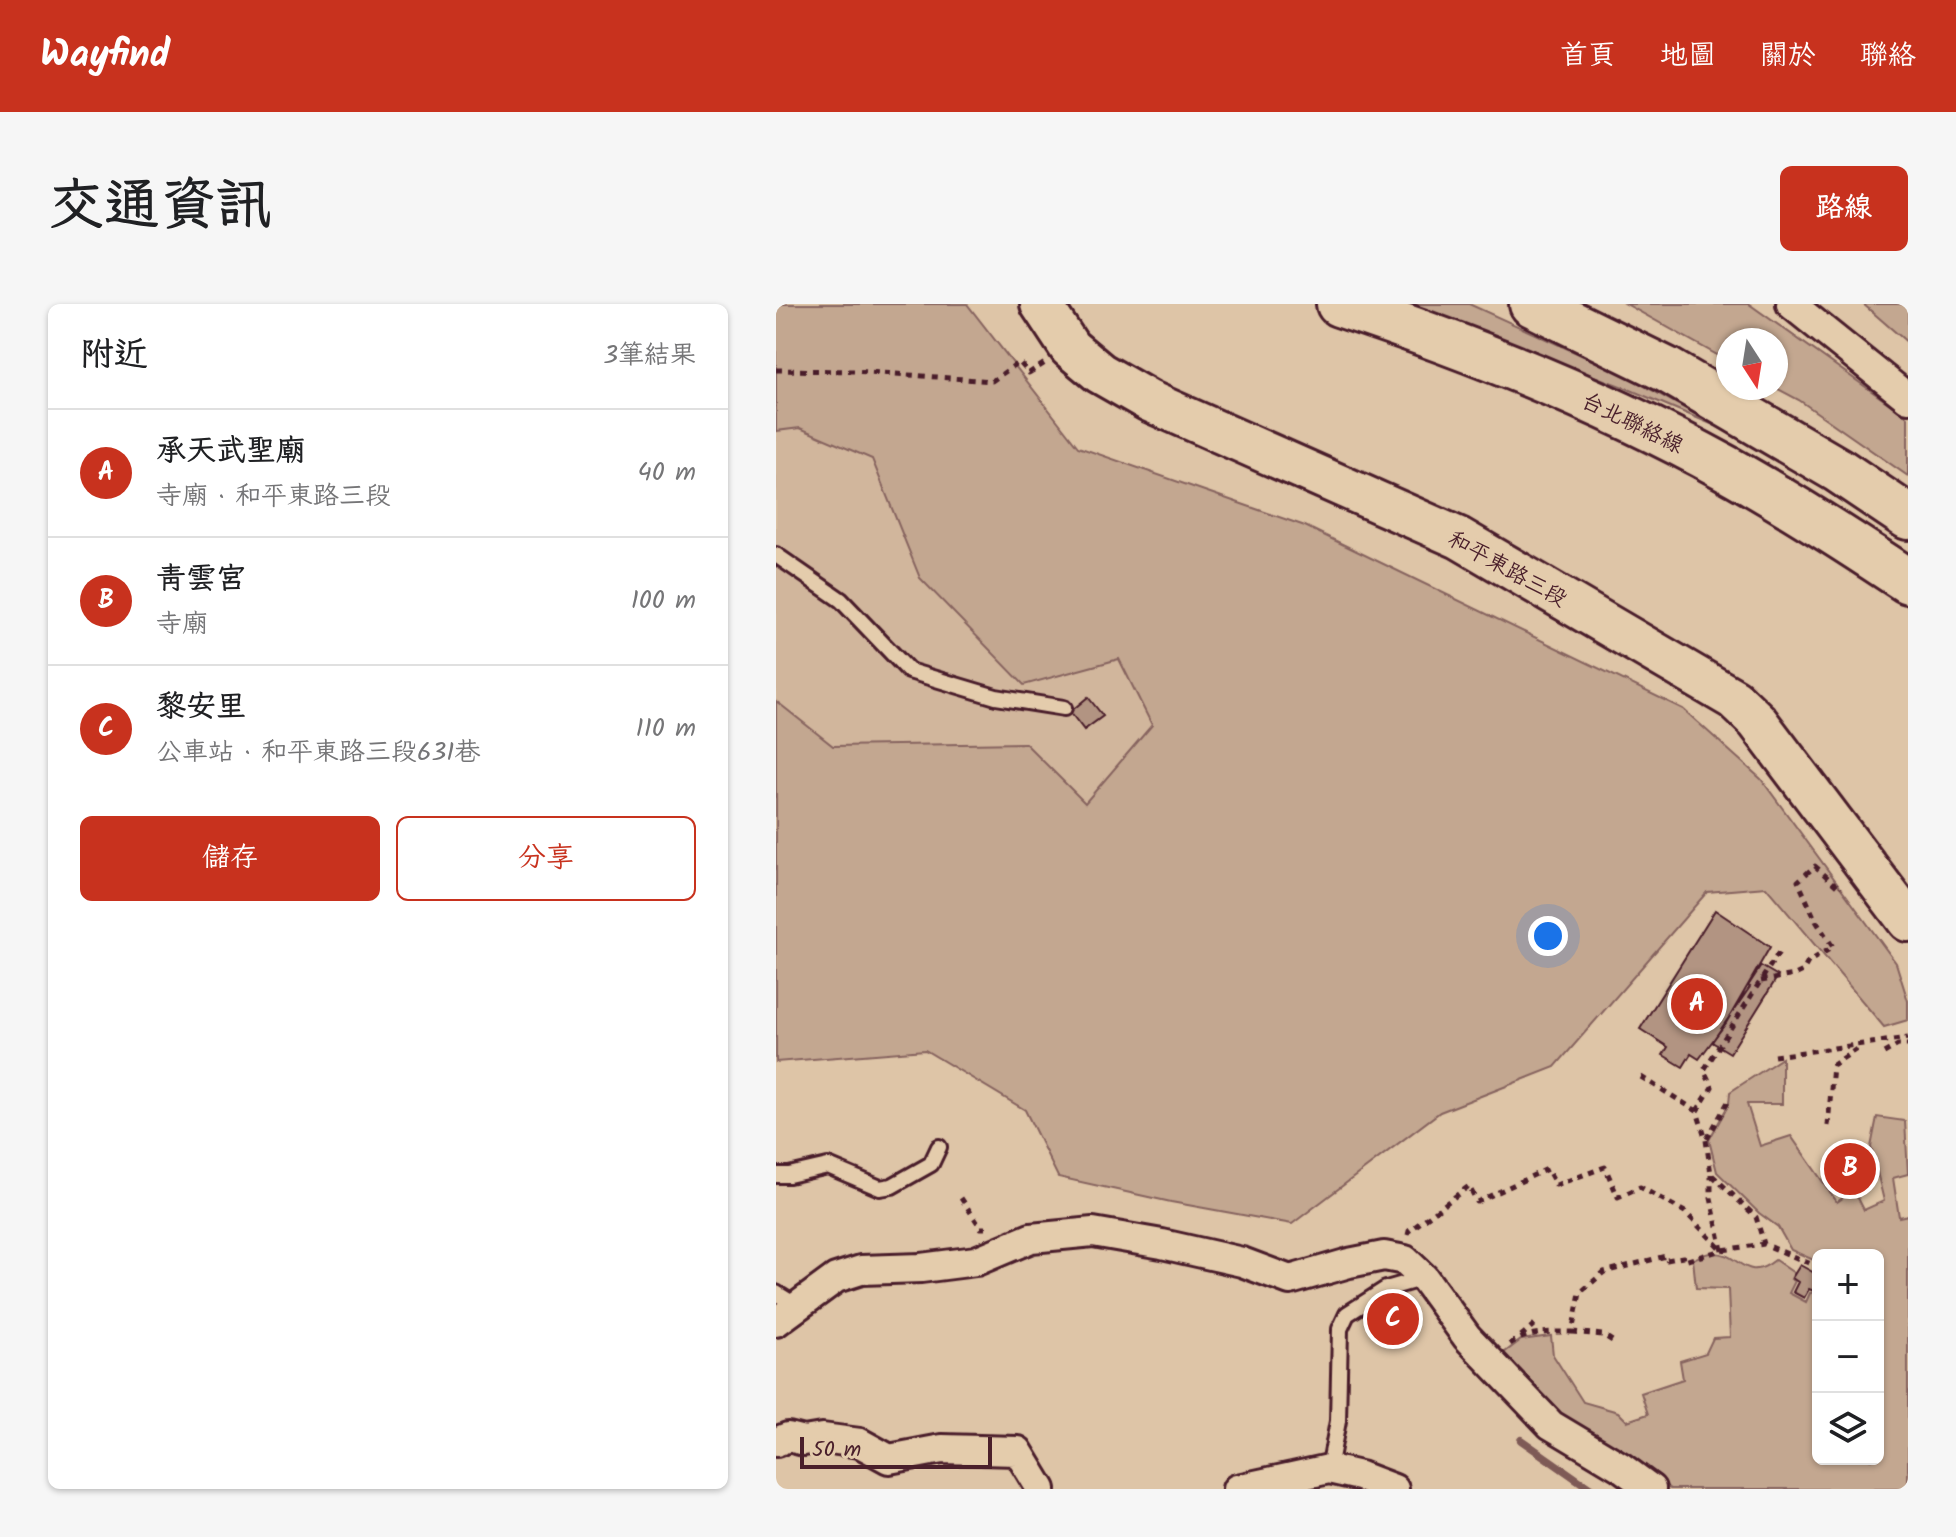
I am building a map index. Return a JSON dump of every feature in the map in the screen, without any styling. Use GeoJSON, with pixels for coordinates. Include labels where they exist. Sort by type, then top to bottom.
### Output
{"type":"FeatureCollection","features":[{"type":"Feature","properties":{"kind":"highway","name":"台北聯絡線"},"geometry":{"type":"LineString","coordinates":[[1339,304],[1530,373],[1635,421],[1725,467],[1816,520],[1908,581]]}},
{"type":"Feature","properties":{"kind":"highway"},"geometry":{"type":"LineString","coordinates":[[1532,304],[1667,370],[1838,470],[1908,517]]}},
{"type":"Feature","properties":{"kind":"main road","name":"和平東路三段"},"geometry":{"type":"LineString","coordinates":[[1041,304],[1070,348],[1100,373],[1149,401],[1459,538],[1734,699],[1757,721],[1908,921]]}},
{"type":"Feature","properties":{"kind":"street"},"geometry":{"type":"LineString","coordinates":[[1791,304],[1908,398]]}},
{"type":"Feature","properties":{"kind":"street"},"geometry":{"type":"LineString","coordinates":[[783,1307],[836,1278],[861,1270],[921,1268],[976,1261],[1031,1238],[1093,1232],[1242,1262],[1290,1280],[1384,1256],[1414,1269],[1467,1337],[1551,1425],[1651,1489]]}},
{"type":"Feature","properties":{"kind":"street"},"geometry":{"type":"LineString","coordinates":[[776,1442],[788,1437],[804,1441],[822,1438],[860,1443],[889,1459],[942,1449],[1018,1451],[1041,1489]]}},
{"type":"Feature","properties":{"kind":"street"},"geometry":{"type":"LineString","coordinates":[[1237,1489],[1329,1469],[1360,1476],[1394,1489]]}},
{"type":"Feature","properties":{"kind":"lane"},"geometry":{"type":"LineString","coordinates":[[776,555],[841,600],[909,671],[996,697],[1064,708]]}},
{"type":"Feature","properties":{"kind":"lane"},"geometry":{"type":"LineString","coordinates":[[776,1175],[828,1166],[880,1188],[892,1186],[931,1164],[939,1147]]}},
{"type":"Feature","properties":{"kind":"lane"},"geometry":{"type":"LineString","coordinates":[[1329,1469],[1338,1421],[1340,1329],[1347,1314],[1414,1269]]}},
{"type":"Feature","properties":{"kind":"path"},"geometry":{"type":"LineString","coordinates":[[776,370],[854,371],[992,381],[1019,362],[1029,373],[1044,363]]}},
{"type":"Feature","properties":{"kind":"path"},"geometry":{"type":"LineString","coordinates":[[1761,981],[1795,975],[1803,971],[1808,962],[1833,947],[1816,921],[1798,881],[1815,866],[1840,889],[1842,887],[1835,876]]}},
{"type":"Feature","properties":{"kind":"path"},"geometry":{"type":"LineString","coordinates":[[1697,1111],[1712,1087],[1704,1070],[1779,952]]}},
{"type":"Feature","properties":{"kind":"path"},"geometry":{"type":"LineString","coordinates":[[1774,1056],[1908,1038]]}},
{"type":"Feature","properties":{"kind":"path"},"geometry":{"type":"LineString","coordinates":[[1828,1126],[1833,1065],[1862,1045]]}},
{"type":"Feature","properties":{"kind":"path"},"geometry":{"type":"LineString","coordinates":[[1884,1053],[1898,1045],[1908,1045]]}},
{"type":"Feature","properties":{"kind":"path"},"geometry":{"type":"LineString","coordinates":[[1641,1077],[1697,1111],[1706,1140],[1711,1198],[1722,1250]]}},
{"type":"Feature","properties":{"kind":"path"},"geometry":{"type":"LineString","coordinates":[[1706,1140],[1728,1102]]}},
{"type":"Feature","properties":{"kind":"path"},"geometry":{"type":"LineString","coordinates":[[1414,1269],[1409,1231],[1469,1186],[1477,1202],[1547,1169],[1556,1185],[1605,1167],[1618,1197],[1640,1187],[1685,1212],[1722,1250]]}},
{"type":"Feature","properties":{"kind":"path"},"geometry":{"type":"LineString","coordinates":[[1711,1174],[1756,1217],[1764,1244]]}},
{"type":"Feature","properties":{"kind":"path"},"geometry":{"type":"LineString","coordinates":[[1572,1332],[1580,1293],[1604,1272],[1666,1256],[1667,1260],[1683,1257],[1684,1261],[1722,1250],[1764,1244],[1812,1264]]}},
{"type":"Feature","properties":{"kind":"path"},"geometry":{"type":"LineString","coordinates":[[1489,1358],[1536,1323]]}},
{"type":"Feature","properties":{"kind":"path"},"geometry":{"type":"LineString","coordinates":[[1520,1336],[1572,1332],[1603,1335],[1614,1342]]}},
{"type":"Feature","properties":{"kind":"shaded area"},"geometry":{"type":"Polygon","coordinates":[[[776,304],[967,304],[1078,447],[1305,526],[1683,709],[1761,779],[1896,963],[1908,1001],[1908,1020],[1884,1027],[1766,887],[1707,892],[1555,1067],[1440,1112],[1292,1224],[1058,1177],[1025,1110],[925,1050],[776,1062],[776,701],[833,746],[1025,743],[1085,803],[1152,725],[1119,659],[1024,685],[920,578],[872,459],[800,428],[776,431],[776,304]]]}},
{"type":"Feature","properties":{"kind":"shaded area"},"geometry":{"type":"Polygon","coordinates":[[[1401,304],[1469,304],[1623,374],[1716,426],[1626,388],[1401,304]]]}},
{"type":"Feature","properties":{"kind":"shaded area"},"geometry":{"type":"Polygon","coordinates":[[[1626,304],[1749,304],[1783,328],[1716,328],[1716,354],[1626,304]]]}},
{"type":"Feature","properties":{"kind":"shaded area"},"geometry":{"type":"Polygon","coordinates":[[[1863,304],[1908,304],[1908,343],[1863,304]]]}},
{"type":"Feature","properties":{"kind":"shaded area"},"geometry":{"type":"Polygon","coordinates":[[[1788,332],[1908,417],[1908,476],[1788,394],[1788,332]]]}},
{"type":"Feature","properties":{"kind":"shaded area"},"geometry":{"type":"Polygon","coordinates":[[[800,427],[872,459],[920,578],[1119,659],[1152,725],[1085,804],[1025,743],[833,746],[776,701],[776,431],[800,427]]]}},
{"type":"Feature","properties":{"kind":"shaded area"},"geometry":{"type":"Polygon","coordinates":[[[1782,1058],[1782,1104],[1747,1104],[1760,1146],[1791,1136],[1837,1202],[1854,1190],[1864,1210],[1884,1201],[1871,1147],[1877,1117],[1905,1121],[1908,1174],[1893,1178],[1899,1217],[1908,1215],[1908,1489],[1670,1489],[1639,1465],[1558,1419],[1500,1356],[1521,1340],[1551,1336],[1553,1355],[1583,1402],[1618,1412],[1627,1421],[1648,1414],[1641,1393],[1683,1379],[1680,1361],[1706,1353],[1713,1338],[1730,1337],[1728,1289],[1696,1288],[1693,1259],[1709,1253],[1721,1254],[1756,1269],[1775,1260],[1794,1273],[1791,1279],[1795,1281],[1789,1293],[1806,1302],[1812,1293],[1812,1465],[1884,1465],[1884,1249],[1812,1249],[1812,1259],[1791,1250],[1778,1227],[1717,1172],[1709,1140],[1729,1104],[1730,1092],[1782,1058]]]}},
{"type":"Feature","properties":{"kind":"building"},"geometry":{"type":"Polygon","coordinates":[[[1088,697],[1103,716],[1084,730],[1070,712],[1088,697]]]}},
{"type":"Feature","properties":{"kind":"building"},"geometry":{"type":"Polygon","coordinates":[[[1715,910],[1770,947],[1726,1023],[1699,1059],[1691,1054],[1683,1067],[1663,1055],[1668,1047],[1640,1029],[1715,910]]]}},
{"type":"Feature","properties":{"kind":"building"},"geometry":{"type":"Polygon","coordinates":[[[1761,966],[1778,976],[1730,1053],[1712,1042],[1761,966]]]}},
{"type":"Feature","properties":{"kind":"building"},"geometry":{"type":"Polygon","coordinates":[[[1800,1265],[1812,1272],[1812,1290],[1809,1289],[1804,1298],[1793,1292],[1798,1282],[1792,1278],[1800,1265]]]}},
{"type":"Feature","properties":{"kind":"waterway"},"geometry":{"type":"LineString","coordinates":[[1521,1440],[1591,1489]]}},
{"type":"Feature","properties":{"kind":"place","name":"承天武聖廟"},"geometry":{"type":"Point","coordinates":[1697,1004]}},
{"type":"Feature","properties":{"kind":"place","name":"青雲宮"},"geometry":{"type":"Point","coordinates":[1850,1169]}},
{"type":"Feature","properties":{"kind":"place","name":"黎安里"},"geometry":{"type":"Point","coordinates":[1393,1319]}}]}
